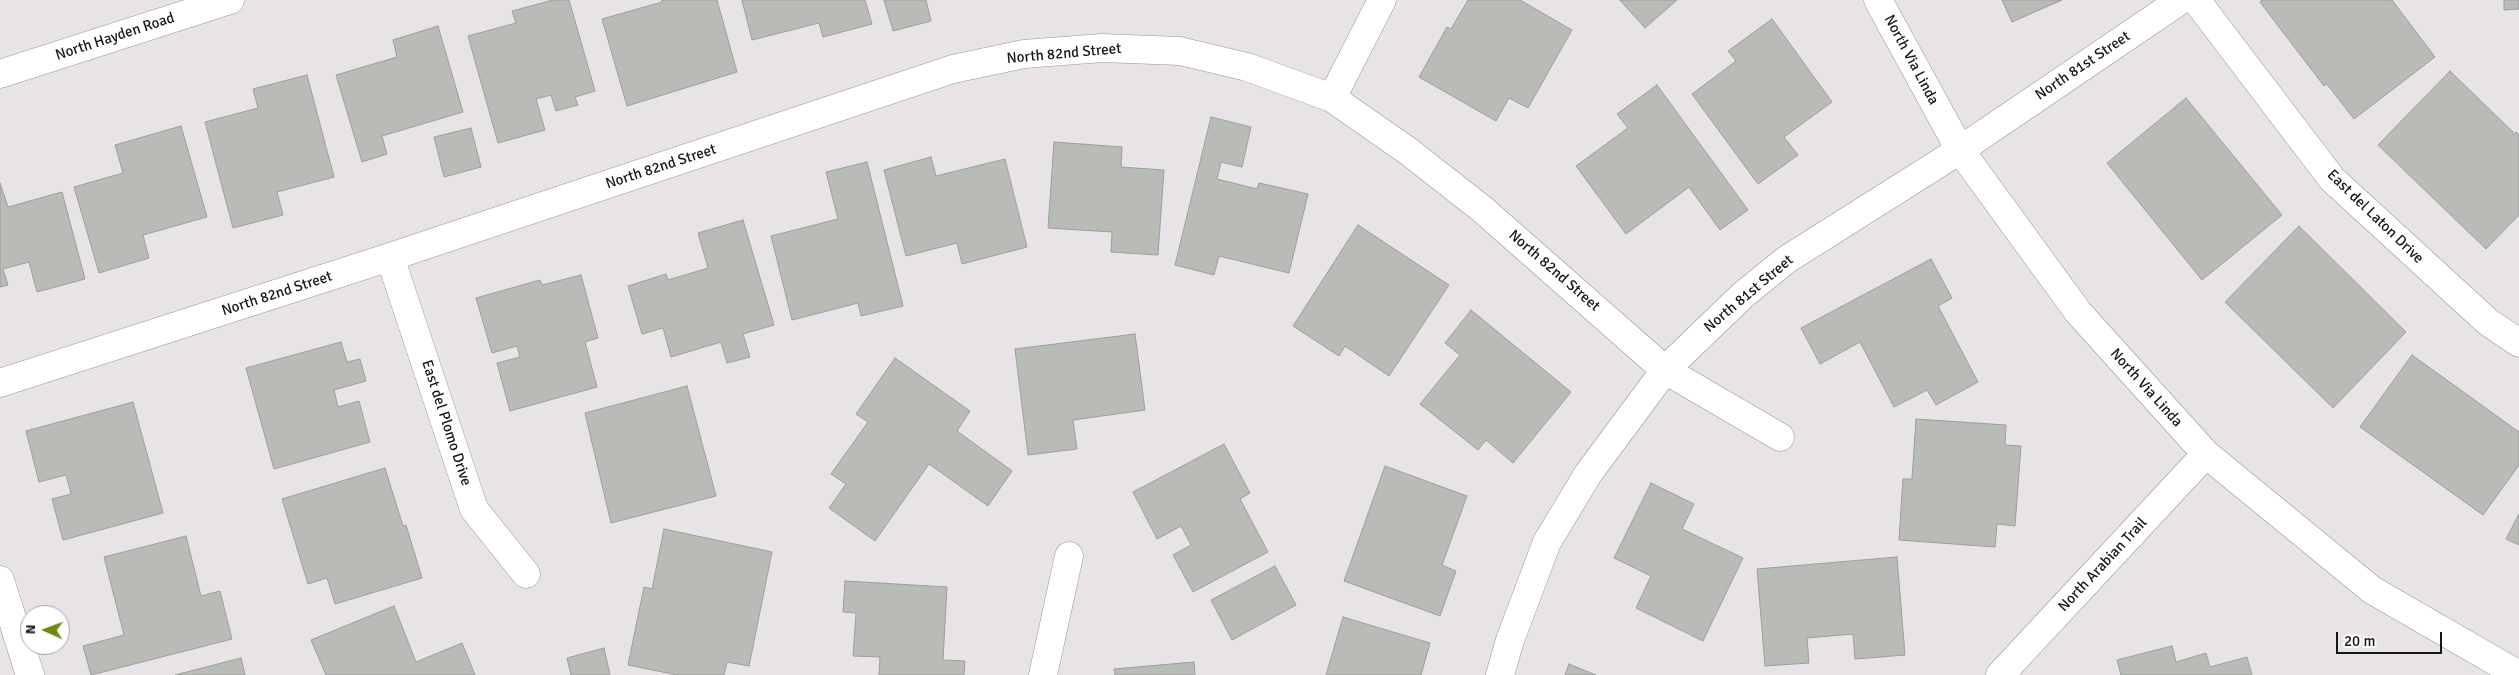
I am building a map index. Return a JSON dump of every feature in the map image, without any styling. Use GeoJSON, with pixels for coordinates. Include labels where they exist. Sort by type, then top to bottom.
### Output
{"type":"FeatureCollection","features":[{"type":"Feature","properties":{"kind":"street","name":"North Hayden Road"},"geometry":{"type":"LineString","coordinates":[[0,74],[230,0]]}},
{"type":"Feature","properties":{"kind":"street"},"geometry":{"type":"LineString","coordinates":[[1332,98],[1382,0]]}},
{"type":"Feature","properties":{"kind":"street","name":"North Via Linda"},"geometry":{"type":"LineString","coordinates":[[1878,0],[1960,150],[2078,312],[2206,454],[2372,590],[2518,675]]}},
{"type":"Feature","properties":{"kind":"street","name":"North 81st Street"},"geometry":{"type":"LineString","coordinates":[[1500,675],[1547,542],[1588,474],[1665,370],[1743,295],[1786,260],[1960,150],[2181,0]]}},
{"type":"Feature","properties":{"kind":"street","name":"East del Laton Drive"},"geometry":{"type":"LineString","coordinates":[[2196,0],[2332,179],[2488,322],[2519,343]]}},
{"type":"Feature","properties":{"kind":"street","name":"North 82nd Street"},"geometry":{"type":"LineString","coordinates":[[0,382],[390,257],[953,69],[1024,54],[1102,48],[1180,51],[1247,67],[1332,98],[1408,151],[1482,209],[1665,370],[1780,437]]}},
{"type":"Feature","properties":{"kind":"street","name":"East del Plomo Drive"},"geometry":{"type":"LineString","coordinates":[[390,257],[474,509],[526,574]]}},
{"type":"Feature","properties":{"kind":"street","name":"North Arabian Trail"},"geometry":{"type":"LineString","coordinates":[[2000,675],[2206,454]]}},
{"type":"Feature","properties":{"kind":"street"},"geometry":{"type":"LineString","coordinates":[[1043,675],[1069,556]]}},
{"type":"Feature","properties":{"kind":"street"},"geometry":{"type":"LineString","coordinates":[[0,580],[30,675]]}},
{"type":"Feature","properties":{"kind":"building"},"geometry":{"type":"Polygon","coordinates":[[[553,0],[569,0],[595,91],[575,97],[578,105],[556,111],[551,95],[536,99],[545,130],[498,143],[468,36],[516,23],[512,11],[553,0]]]}},
{"type":"Feature","properties":{"kind":"building"},"geometry":{"type":"Polygon","coordinates":[[[662,0],[717,0],[737,72],[627,106],[602,19],[662,2],[662,0]]]}},
{"type":"Feature","properties":{"kind":"building"},"geometry":{"type":"Polygon","coordinates":[[[742,0],[865,0],[872,24],[823,37],[819,23],[752,40],[742,0]]]}},
{"type":"Feature","properties":{"kind":"building"},"geometry":{"type":"Polygon","coordinates":[[[884,0],[926,0],[931,21],[893,31],[884,0]]]}},
{"type":"Feature","properties":{"kind":"building"},"geometry":{"type":"Polygon","coordinates":[[[1468,0],[1520,0],[1572,30],[1528,108],[1509,98],[1496,121],[1419,77],[1447,27],[1451,29],[1468,0]]]}},
{"type":"Feature","properties":{"kind":"building"},"geometry":{"type":"Polygon","coordinates":[[[1620,0],[1677,0],[1645,28],[1620,0]]]}},
{"type":"Feature","properties":{"kind":"building"},"geometry":{"type":"Polygon","coordinates":[[[2002,0],[2062,0],[2012,22],[2002,0]]]}},
{"type":"Feature","properties":{"kind":"building"},"geometry":{"type":"Polygon","coordinates":[[[2262,0],[2392,0],[2435,57],[2354,119],[2327,84],[2324,86],[2260,2],[2262,0]]]}},
{"type":"Feature","properties":{"kind":"building"},"geometry":{"type":"Polygon","coordinates":[[[2504,0],[2519,0],[2519,9],[2504,10],[2504,0]]]}},
{"type":"Feature","properties":{"kind":"building"},"geometry":{"type":"Polygon","coordinates":[[[1772,19],[1832,102],[1784,137],[1798,155],[1758,184],[1692,94],[1736,61],[1728,51],[1772,19]]]}},
{"type":"Feature","properties":{"kind":"building"},"geometry":{"type":"Polygon","coordinates":[[[438,26],[463,112],[382,136],[387,154],[362,162],[336,75],[397,57],[393,40],[438,26]]]}},
{"type":"Feature","properties":{"kind":"building"},"geometry":{"type":"Polygon","coordinates":[[[2450,71],[2515,134],[2516,132],[2519,135],[2519,215],[2486,249],[2378,145],[2450,71]]]}},
{"type":"Feature","properties":{"kind":"building"},"geometry":{"type":"Polygon","coordinates":[[[307,75],[334,177],[277,192],[283,215],[233,228],[205,122],[258,108],[253,89],[307,75]]]}},
{"type":"Feature","properties":{"kind":"building"},"geometry":{"type":"Polygon","coordinates":[[[1657,85],[1748,210],[1720,230],[1689,187],[1626,234],[1576,166],[1628,128],[1617,114],[1657,85]]]}},
{"type":"Feature","properties":{"kind":"building"},"geometry":{"type":"Polygon","coordinates":[[[2186,98],[2282,215],[2202,280],[2107,163],[2186,98]]]}},
{"type":"Feature","properties":{"kind":"building"},"geometry":{"type":"Polygon","coordinates":[[[1211,117],[1251,127],[1242,167],[1221,162],[1217,179],[1257,189],[1259,183],[1308,194],[1289,273],[1219,256],[1214,275],[1175,265],[1211,117]]]}},
{"type":"Feature","properties":{"kind":"building"},"geometry":{"type":"Polygon","coordinates":[[[181,126],[207,217],[143,235],[149,258],[99,273],[74,187],[123,173],[115,145],[181,126]]]}},
{"type":"Feature","properties":{"kind":"building"},"geometry":{"type":"Polygon","coordinates":[[[471,128],[481,167],[444,177],[434,137],[471,128]]]}},
{"type":"Feature","properties":{"kind":"building"},"geometry":{"type":"Polygon","coordinates":[[[1054,142],[1122,147],[1121,167],[1164,170],[1158,255],[1111,252],[1112,232],[1048,228],[1054,142]]]}},
{"type":"Feature","properties":{"kind":"building"},"geometry":{"type":"Polygon","coordinates":[[[931,157],[936,176],[1005,159],[1027,247],[962,264],[957,243],[906,256],[884,170],[931,157]]]}},
{"type":"Feature","properties":{"kind":"building"},"geometry":{"type":"Polygon","coordinates":[[[867,162],[903,306],[861,316],[858,303],[792,320],[771,236],[838,219],[826,172],[867,162]]]}},
{"type":"Feature","properties":{"kind":"building"},"geometry":{"type":"Polygon","coordinates":[[[0,183],[8,207],[62,192],[85,279],[37,292],[29,262],[3,269],[8,285],[0,287],[0,183]]]}},
{"type":"Feature","properties":{"kind":"building"},"geometry":{"type":"Polygon","coordinates":[[[743,220],[774,325],[743,334],[750,357],[727,363],[721,342],[671,357],[663,328],[642,334],[628,286],[666,274],[668,280],[708,268],[698,233],[743,220]]]}},
{"type":"Feature","properties":{"kind":"building"},"geometry":{"type":"Polygon","coordinates":[[[1358,225],[1449,285],[1389,376],[1345,346],[1339,356],[1293,326],[1358,225]]]}},
{"type":"Feature","properties":{"kind":"building"},"geometry":{"type":"Polygon","coordinates":[[[2299,226],[2406,332],[2333,408],[2225,302],[2299,226]]]}},
{"type":"Feature","properties":{"kind":"building"},"geometry":{"type":"Polygon","coordinates":[[[1931,259],[1952,298],[1938,306],[1978,382],[1936,405],[1927,390],[1894,407],[1860,342],[1820,364],[1801,328],[1931,259]]]}},
{"type":"Feature","properties":{"kind":"building"},"geometry":{"type":"Polygon","coordinates":[[[581,275],[598,338],[585,342],[597,387],[510,411],[497,363],[520,357],[517,346],[492,353],[476,298],[540,280],[542,285],[581,275]]]}},
{"type":"Feature","properties":{"kind":"building"},"geometry":{"type":"Polygon","coordinates":[[[1471,310],[1571,392],[1513,463],[1486,440],[1478,450],[1420,404],[1460,355],[1445,343],[1471,310]]]}},
{"type":"Feature","properties":{"kind":"building"},"geometry":{"type":"Polygon","coordinates":[[[1135,334],[1145,410],[1073,420],[1077,449],[1028,455],[1015,349],[1135,334]]]}},
{"type":"Feature","properties":{"kind":"building"},"geometry":{"type":"Polygon","coordinates":[[[341,342],[347,362],[360,359],[366,381],[334,390],[338,407],[359,401],[370,442],[274,469],[246,368],[341,342]]]}},
{"type":"Feature","properties":{"kind":"building"},"geometry":{"type":"Polygon","coordinates":[[[2412,355],[2519,432],[2519,465],[2483,515],[2360,427],[2412,355]]]}},
{"type":"Feature","properties":{"kind":"building"},"geometry":{"type":"Polygon","coordinates":[[[895,358],[970,411],[957,431],[1012,471],[988,506],[929,464],[875,541],[829,508],[846,484],[831,474],[868,422],[856,414],[895,358]]]}},
{"type":"Feature","properties":{"kind":"building"},"geometry":{"type":"Polygon","coordinates":[[[687,386],[716,496],[611,523],[585,413],[687,386]]]}},
{"type":"Feature","properties":{"kind":"building"},"geometry":{"type":"Polygon","coordinates":[[[133,402],[163,513],[63,540],[52,499],[71,494],[66,475],[39,482],[26,431],[133,402]]]}},
{"type":"Feature","properties":{"kind":"building"},"geometry":{"type":"Polygon","coordinates":[[[1916,419],[2006,425],[2005,445],[2021,446],[2015,526],[1997,524],[1995,547],[1899,540],[1903,479],[1912,479],[1916,419]]]}},
{"type":"Feature","properties":{"kind":"building"},"geometry":{"type":"Polygon","coordinates":[[[1224,444],[1250,493],[1240,499],[1268,552],[1193,592],[1173,555],[1191,545],[1181,526],[1157,539],[1133,492],[1224,444]]]}},
{"type":"Feature","properties":{"kind":"building"},"geometry":{"type":"Polygon","coordinates":[[[1385,466],[1467,496],[1442,565],[1456,571],[1440,616],[1344,581],[1385,466]]]}},
{"type":"Feature","properties":{"kind":"building"},"geometry":{"type":"Polygon","coordinates":[[[385,468],[403,526],[406,525],[422,578],[335,604],[327,578],[308,584],[282,499],[385,468]]]}},
{"type":"Feature","properties":{"kind":"building"},"geometry":{"type":"Polygon","coordinates":[[[1651,483],[1694,504],[1682,529],[1743,558],[1703,641],[1636,608],[1651,576],[1614,558],[1651,483]]]}},
{"type":"Feature","properties":{"kind":"building"},"geometry":{"type":"Polygon","coordinates":[[[2519,514],[2519,545],[2506,539],[2519,514]]]}},
{"type":"Feature","properties":{"kind":"building"},"geometry":{"type":"Polygon","coordinates":[[[664,529],[772,552],[749,666],[727,662],[724,675],[677,675],[628,665],[644,587],[652,589],[664,529]]]}},
{"type":"Feature","properties":{"kind":"building"},"geometry":{"type":"Polygon","coordinates":[[[186,536],[201,596],[220,591],[232,639],[91,675],[83,646],[124,635],[104,557],[186,536]]]}},
{"type":"Feature","properties":{"kind":"building"},"geometry":{"type":"Polygon","coordinates":[[[1897,557],[1905,655],[1855,659],[1853,634],[1807,638],[1809,663],[1765,666],[1757,569],[1897,557]]]}},
{"type":"Feature","properties":{"kind":"building"},"geometry":{"type":"Polygon","coordinates":[[[1275,566],[1296,605],[1232,640],[1211,600],[1275,566]]]}},
{"type":"Feature","properties":{"kind":"building"},"geometry":{"type":"Polygon","coordinates":[[[845,581],[947,587],[943,660],[965,661],[964,675],[879,675],[880,657],[853,656],[856,613],[843,612],[845,581]]]}},
{"type":"Feature","properties":{"kind":"building"},"geometry":{"type":"Polygon","coordinates":[[[394,606],[416,662],[462,643],[475,675],[326,675],[311,640],[394,606]]]}},
{"type":"Feature","properties":{"kind":"building"},"geometry":{"type":"Polygon","coordinates":[[[1343,617],[1430,643],[1421,675],[1326,675],[1343,617]]]}},
{"type":"Feature","properties":{"kind":"building"},"geometry":{"type":"Polygon","coordinates":[[[2172,646],[2176,662],[2206,653],[2210,667],[2247,657],[2252,675],[2121,675],[2117,660],[2172,646]]]}},
{"type":"Feature","properties":{"kind":"building"},"geometry":{"type":"Polygon","coordinates":[[[604,648],[610,675],[571,675],[567,658],[604,648]]]}},
{"type":"Feature","properties":{"kind":"building"},"geometry":{"type":"Polygon","coordinates":[[[241,658],[245,675],[175,675],[241,658]]]}},
{"type":"Feature","properties":{"kind":"building"},"geometry":{"type":"Polygon","coordinates":[[[1194,662],[1195,675],[1115,675],[1114,669],[1194,662]]]}},
{"type":"Feature","properties":{"kind":"building"},"geometry":{"type":"Polygon","coordinates":[[[1569,664],[1596,675],[1565,675],[1569,664]]]}}]}
